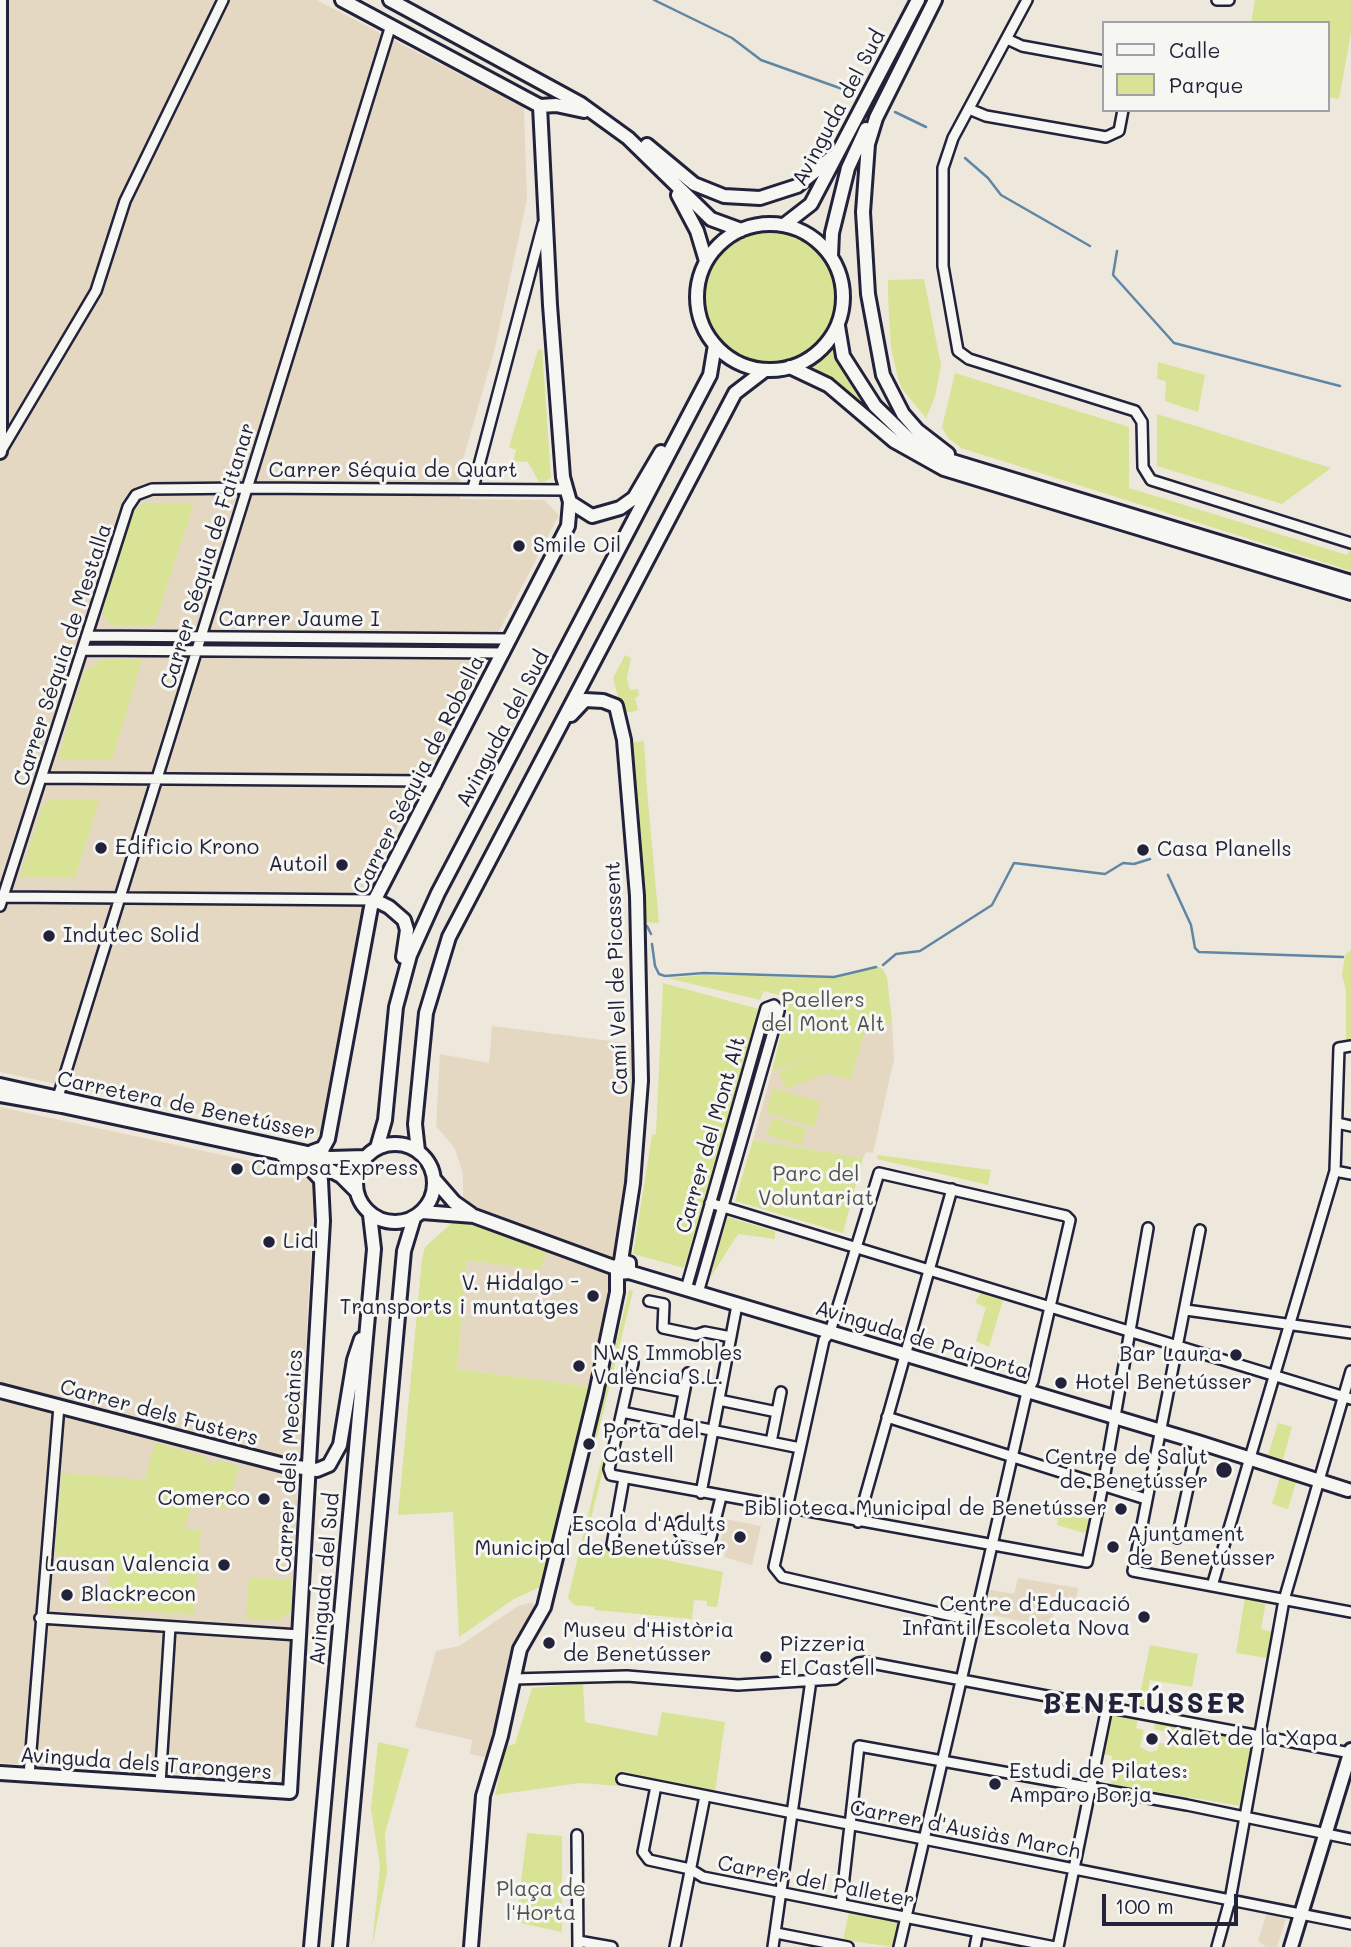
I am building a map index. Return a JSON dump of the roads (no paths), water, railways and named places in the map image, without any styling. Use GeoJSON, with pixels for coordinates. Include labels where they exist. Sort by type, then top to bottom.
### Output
{"type":"FeatureCollection","features":[{"type":"Feature","properties":{"kind":"main road"},"geometry":{"type":"LineString","coordinates":[[0,0],[1,452]]}},
{"type":"Feature","properties":{"kind":"main road"},"geometry":{"type":"LineString","coordinates":[[342,0],[540,106],[556,104],[599,116]]}},
{"type":"Feature","properties":{"kind":"main road"},"geometry":{"type":"LineString","coordinates":[[390,0],[541,80],[599,116],[628,138],[712,219],[741,230]]}},
{"type":"Feature","properties":{"kind":"main road","name":"Avinguda del Sud"},"geometry":{"type":"LineString","coordinates":[[784,225],[811,204],[918,0]]}},
{"type":"Feature","properties":{"kind":"main road"},"geometry":{"type":"LineString","coordinates":[[935,0],[876,118],[867,144],[863,212],[868,294],[883,375],[903,414],[917,430],[948,454],[993,474]]}},
{"type":"Feature","properties":{"kind":"main road","name":"Avinguda del Sud"},"geometry":{"type":"LineString","coordinates":[[831,256],[832,233],[848,168],[872,115],[935,0]]}},
{"type":"Feature","properties":{"kind":"main road"},"geometry":{"type":"LineString","coordinates":[[540,106],[563,477],[568,496],[592,516]]}},
{"type":"Feature","properties":{"kind":"main road"},"geometry":{"type":"LineString","coordinates":[[628,138],[647,145],[694,184],[724,196],[760,198],[797,186],[839,150]]}},
{"type":"Feature","properties":{"kind":"main road"},"geometry":{"type":"LineString","coordinates":[[664,174],[698,231],[706,261]]}},
{"type":"Feature","properties":{"kind":"main road"},"geometry":{"type":"LineString","coordinates":[[762,224],[784,225],[810,237],[831,256],[841,278],[844,302],[838,326],[827,343],[813,357],[790,367],[765,370],[729,358],[715,345],[703,326],[697,304],[698,282],[706,261],[721,243],[741,230],[762,224]]}},
{"type":"Feature","properties":{"kind":"main road"},"geometry":{"type":"LineString","coordinates":[[838,326],[843,356],[875,406],[897,429],[939,457],[1351,582]]}},
{"type":"Feature","properties":{"kind":"main road","name":"Avinguda del Sud"},"geometry":{"type":"LineString","coordinates":[[377,1148],[384,1120],[400,987],[410,955],[438,893],[710,375],[715,345]]}},
{"type":"Feature","properties":{"kind":"main road"},"geometry":{"type":"LineString","coordinates":[[790,367],[806,372],[828,385],[894,441],[944,469],[1351,593]]}},
{"type":"Feature","properties":{"kind":"main road"},"geometry":{"type":"LineString","coordinates":[[418,1152],[415,1124],[424,1031],[439,965],[463,908],[734,393],[765,370]]}},
{"type":"Feature","properties":{"kind":"main road"},"geometry":{"type":"LineString","coordinates":[[568,526],[620,508],[634,498],[674,429],[694,406]]}},
{"type":"Feature","properties":{"kind":"main road","name":"Carrer Séquia de Robella"},"geometry":{"type":"LineString","coordinates":[[312,1152],[323,1148],[328,1139],[375,900],[568,526],[568,496]]}},
{"type":"Feature","properties":{"kind":"main road"},"geometry":{"type":"LineString","coordinates":[[1330,576],[1351,576]]}},
{"type":"Feature","properties":{"kind":"main road","name":"Camí Vell de Picassent"},"geometry":{"type":"LineString","coordinates":[[471,1947],[483,1796],[520,1649],[541,1617],[617,1292],[623,1265],[639,1121],[641,1043],[636,896],[624,740],[616,706],[603,701],[585,700],[560,724]]}},
{"type":"Feature","properties":{"kind":"main road"},"geometry":{"type":"LineString","coordinates":[[375,900],[400,915],[407,930],[399,968],[400,987]]}},
{"type":"Feature","properties":{"kind":"main road","name":"Carretera de Benetússer"},"geometry":{"type":"LineString","coordinates":[[0,1085],[334,1159],[365,1157]]}},
{"type":"Feature","properties":{"kind":"main road","name":"Carretera de Benetússer"},"geometry":{"type":"LineString","coordinates":[[0,1096],[74,1108],[309,1159],[328,1168],[356,1191]]}},
{"type":"Feature","properties":{"kind":"main road"},"geometry":{"type":"LineString","coordinates":[[340,1947],[405,1247],[418,1215],[434,1191],[431,1168],[418,1152],[398,1144],[377,1148],[365,1157],[355,1179],[356,1191],[370,1215],[392,1223],[418,1215],[474,1216]]}},
{"type":"Feature","properties":{"kind":"main road","name":"Carrer dels Mecànics"},"geometry":{"type":"LineString","coordinates":[[282,1155],[309,1167],[318,1175],[323,1185],[290,1792]]}},
{"type":"Feature","properties":{"kind":"main road"},"geometry":{"type":"LineString","coordinates":[[434,1179],[454,1202],[474,1216],[604,1261],[623,1265]]}},
{"type":"Feature","properties":{"kind":"main road","name":"Avinguda del Sud"},"geometry":{"type":"LineString","coordinates":[[311,1947],[374,1244],[370,1215]]}},
{"type":"Feature","properties":{"kind":"main road","name":"Avinguda de Paiporta"},"geometry":{"type":"LineString","coordinates":[[623,1265],[643,1275],[737,1305],[1350,1490]]}},
{"type":"Feature","properties":{"kind":"main road"},"geometry":{"type":"LineString","coordinates":[[309,1470],[322,1469],[333,1459],[343,1433],[354,1360],[367,1322]]}},
{"type":"Feature","properties":{"kind":"main road","name":"Carrer dels Fusters"},"geometry":{"type":"LineString","coordinates":[[0,1391],[309,1470]]}},
{"type":"Feature","properties":{"kind":"main road"},"geometry":{"type":"LineString","coordinates":[[310,1456],[317,1462],[333,1459]]}},
{"type":"Feature","properties":{"kind":"main road"},"geometry":{"type":"LineString","coordinates":[[1291,1947],[1351,1752]]}},
{"type":"Feature","properties":{"kind":"main road","name":"Avinguda dels Tarongers"},"geometry":{"type":"LineString","coordinates":[[0,1773],[290,1792]]}},
{"type":"Feature","properties":{"kind":"street"},"geometry":{"type":"LineString","coordinates":[[1,452],[96,291],[125,201],[223,0]]}},
{"type":"Feature","properties":{"kind":"street"},"geometry":{"type":"LineString","coordinates":[[1027,0],[948,149],[941,197],[946,292],[956,346],[961,354],[1135,411],[1142,422],[1144,472],[1157,483],[1351,543]]}},
{"type":"Feature","properties":{"kind":"street"},"geometry":{"type":"LineString","coordinates":[[1217,0],[1229,0]]}},
{"type":"Feature","properties":{"kind":"street","name":"Carrer Séquia de Faitanar"},"geometry":{"type":"LineString","coordinates":[[58,1097],[391,25]]}},
{"type":"Feature","properties":{"kind":"street"},"geometry":{"type":"LineString","coordinates":[[1007,39],[1022,46],[1102,61]]}},
{"type":"Feature","properties":{"kind":"street"},"geometry":{"type":"LineString","coordinates":[[969,109],[986,116],[1106,137],[1119,131],[1123,112]]}},
{"type":"Feature","properties":{"kind":"street"},"geometry":{"type":"LineString","coordinates":[[473,488],[547,212]]}},
{"type":"Feature","properties":{"kind":"street"},"geometry":{"type":"LineString","coordinates":[[530,272],[549,275]]}},
{"type":"Feature","properties":{"kind":"street","name":"Carrer Séquia de Quart"},"geometry":{"type":"LineString","coordinates":[[136,495],[152,489],[473,488],[568,496]]}},
{"type":"Feature","properties":{"kind":"street","name":"Carrer Séquia de Mestalla"},"geometry":{"type":"LineString","coordinates":[[2,901],[128,507],[136,495]]}},
{"type":"Feature","properties":{"kind":"street","name":"Carrer Jaume I"},"geometry":{"type":"LineString","coordinates":[[87,636],[511,639]]}},
{"type":"Feature","properties":{"kind":"street","name":"Carrer Jaume I"},"geometry":{"type":"LineString","coordinates":[[83,650],[504,653]]}},
{"type":"Feature","properties":{"kind":"street"},"geometry":{"type":"LineString","coordinates":[[43,778],[428,782],[436,785]]}},
{"type":"Feature","properties":{"kind":"street"},"geometry":{"type":"LineString","coordinates":[[2,901],[120,898],[375,900]]}},
{"type":"Feature","properties":{"kind":"street","name":"Carrer del Mont Alt"},"geometry":{"type":"LineString","coordinates":[[774,1005],[779,1011],[723,1207],[692,1291],[710,1203],[766,1008],[774,1005]]}},
{"type":"Feature","properties":{"kind":"street"},"geometry":{"type":"LineString","coordinates":[[1212,1586],[1335,1171],[1339,1048],[1351,1046]]}},
{"type":"Feature","properties":{"kind":"street"},"geometry":{"type":"LineString","coordinates":[[1338,1123],[1351,1126]]}},
{"type":"Feature","properties":{"kind":"street"},"geometry":{"type":"LineString","coordinates":[[1335,1171],[1351,1174]]}},
{"type":"Feature","properties":{"kind":"street"},"geometry":{"type":"LineString","coordinates":[[899,1947],[961,1681],[990,1546],[1027,1392],[1033,1381],[1070,1220],[1066,1216],[952,1189],[887,1174],[876,1175],[830,1332],[824,1340],[774,1563],[776,1572],[782,1577],[974,1620]]}},
{"type":"Feature","properties":{"kind":"street"},"geometry":{"type":"LineString","coordinates":[[858,1522],[952,1189]]}},
{"type":"Feature","properties":{"kind":"street"},"geometry":{"type":"LineString","coordinates":[[710,1203],[1347,1398]]}},
{"type":"Feature","properties":{"kind":"street"},"geometry":{"type":"LineString","coordinates":[[633,1363],[609,1469],[611,1475],[1088,1562],[1148,1228]]}},
{"type":"Feature","properties":{"kind":"street"},"geometry":{"type":"LineString","coordinates":[[1199,1230],[1186,1310],[1133,1570],[1351,1612]]}},
{"type":"Feature","properties":{"kind":"street"},"geometry":{"type":"LineString","coordinates":[[649,1301],[664,1304],[663,1328],[696,1335],[705,1332],[731,1337]]}},
{"type":"Feature","properties":{"kind":"street"},"geometry":{"type":"LineString","coordinates":[[701,1493],[737,1305]]}},
{"type":"Feature","properties":{"kind":"street"},"geometry":{"type":"LineString","coordinates":[[1186,1310],[1351,1333]]}},
{"type":"Feature","properties":{"kind":"street"},"geometry":{"type":"LineString","coordinates":[[1217,1947],[1230,1900],[1284,1600],[1318,1480],[1347,1398],[1351,1371]]}},
{"type":"Feature","properties":{"kind":"street"},"geometry":{"type":"LineString","coordinates":[[678,1424],[688,1373]]}},
{"type":"Feature","properties":{"kind":"street"},"geometry":{"type":"LineString","coordinates":[[629,1381],[684,1392]]}},
{"type":"Feature","properties":{"kind":"street"},"geometry":{"type":"LineString","coordinates":[[771,1442],[781,1392]]}},
{"type":"Feature","properties":{"kind":"street"},"geometry":{"type":"LineString","coordinates":[[719,1400],[777,1412]]}},
{"type":"Feature","properties":{"kind":"street"},"geometry":{"type":"LineString","coordinates":[[29,1775],[59,1406]]}},
{"type":"Feature","properties":{"kind":"street"},"geometry":{"type":"LineString","coordinates":[[622,1412],[800,1448]]}},
{"type":"Feature","properties":{"kind":"street"},"geometry":{"type":"LineString","coordinates":[[887,1417],[1146,1499]]}},
{"type":"Feature","properties":{"kind":"street"},"geometry":{"type":"LineString","coordinates":[[1177,1538],[1198,1442]]}},
{"type":"Feature","properties":{"kind":"street"},"geometry":{"type":"LineString","coordinates":[[612,1545],[624,1478]]}},
{"type":"Feature","properties":{"kind":"street"},"geometry":{"type":"LineString","coordinates":[[681,1522],[679,1531],[682,1535],[708,1541],[713,1538],[721,1497]]}},
{"type":"Feature","properties":{"kind":"street"},"geometry":{"type":"LineString","coordinates":[[40,1618],[299,1636]]}},
{"type":"Feature","properties":{"kind":"street"},"geometry":{"type":"LineString","coordinates":[[160,1784],[170,1627]]}},
{"type":"Feature","properties":{"kind":"street"},"geometry":{"type":"LineString","coordinates":[[513,1679],[627,1676],[713,1685],[835,1679],[858,1663],[869,1662],[1351,1752]]}},
{"type":"Feature","properties":{"kind":"street"},"geometry":{"type":"LineString","coordinates":[[773,1947],[811,1680]]}},
{"type":"Feature","properties":{"kind":"street"},"geometry":{"type":"LineString","coordinates":[[1057,1947],[1107,1707]]}},
{"type":"Feature","properties":{"kind":"street"},"geometry":{"type":"LineString","coordinates":[[841,1904],[857,1748],[862,1746],[1245,1816],[1351,1839]]}},
{"type":"Feature","properties":{"kind":"street","name":"Carrer d'Ausiàs March"},"geometry":{"type":"LineString","coordinates":[[622,1779],[1351,1924]]}},
{"type":"Feature","properties":{"kind":"street","name":"Carrer del Palleter"},"geometry":{"type":"LineString","coordinates":[[656,1786],[643,1854],[649,1860],[690,1869],[701,1877],[1057,1947]]}},
{"type":"Feature","properties":{"kind":"street"},"geometry":{"type":"LineString","coordinates":[[675,1947],[705,1796]]}},
{"type":"Feature","properties":{"kind":"street"},"geometry":{"type":"LineString","coordinates":[[577,1835],[578,1944],[612,1947]]}},
{"type":"Feature","properties":{"kind":"street"},"geometry":{"type":"LineString","coordinates":[[975,1947],[978,1932]]}},
{"type":"Feature","properties":{"kind":"street"},"geometry":{"type":"LineString","coordinates":[[776,1933],[848,1947]]}},
{"type":"Feature","properties":{"kind":"waterway"},"geometry":{"type":"LineString","coordinates":[[654,0],[732,38],[761,60],[848,91]]}},
{"type":"Feature","properties":{"kind":"waterway"},"geometry":{"type":"LineString","coordinates":[[895,112],[926,127]]}},
{"type":"Feature","properties":{"kind":"waterway"},"geometry":{"type":"LineString","coordinates":[[965,158],[988,178],[1001,195],[1090,246]]}},
{"type":"Feature","properties":{"kind":"waterway"},"geometry":{"type":"LineString","coordinates":[[1117,251],[1113,275],[1174,343],[1340,386]]}},
{"type":"Feature","properties":{"kind":"waterway"},"geometry":{"type":"LineString","coordinates":[[883,965],[896,954],[920,951],[992,905],[1014,863],[1105,874],[1123,863],[1134,864],[1150,859]]}},
{"type":"Feature","properties":{"kind":"waterway"},"geometry":{"type":"LineString","coordinates":[[1168,875],[1191,925],[1195,948],[1199,952],[1343,957]]}},
{"type":"Feature","properties":{"kind":"waterway"},"geometry":{"type":"LineString","coordinates":[[647,926],[651,934]]}},
{"type":"Feature","properties":{"kind":"waterway"},"geometry":{"type":"LineString","coordinates":[[652,944],[655,966],[659,974],[665,976],[704,973],[834,977],[876,967]]}},
{"type":"Feature","properties":{"kind":"place","name":"Smile Oil"},"geometry":{"type":"Point","coordinates":[519,546]}},
{"type":"Feature","properties":{"kind":"place","name":"Edificio Krono"},"geometry":{"type":"Point","coordinates":[101,848]}},
{"type":"Feature","properties":{"kind":"place","name":"Casa Planells"},"geometry":{"type":"Point","coordinates":[1143,850]}},
{"type":"Feature","properties":{"kind":"place","name":"Autoil"},"geometry":{"type":"Point","coordinates":[342,865]}},
{"type":"Feature","properties":{"kind":"place","name":"Indutec Solid"},"geometry":{"type":"Point","coordinates":[49,936]}},
{"type":"Feature","properties":{"kind":"place","name":"Campsa Express"},"geometry":{"type":"Point","coordinates":[237,1169]}},
{"type":"Feature","properties":{"kind":"place","name":"Lidl"},"geometry":{"type":"Point","coordinates":[269,1242]}},
{"type":"Feature","properties":{"kind":"place","name":"V. Hidalgo - Transports i muntatges"},"geometry":{"type":"Point","coordinates":[593,1296]}},
{"type":"Feature","properties":{"kind":"place","name":"Bar Laura"},"geometry":{"type":"Point","coordinates":[1236,1355]}},
{"type":"Feature","properties":{"kind":"place","name":"NWS Immobles València S.L."},"geometry":{"type":"Point","coordinates":[579,1366]}},
{"type":"Feature","properties":{"kind":"place","name":"Hotel Benetússer"},"geometry":{"type":"Point","coordinates":[1061,1383]}},
{"type":"Feature","properties":{"kind":"place","name":"Porta del Castell"},"geometry":{"type":"Point","coordinates":[589,1444]}},
{"type":"Feature","properties":{"kind":"place","name":"Centre de Salut de Benetússer"},"geometry":{"type":"Point","coordinates":[1224,1470]}},
{"type":"Feature","properties":{"kind":"place","name":"Comerco"},"geometry":{"type":"Point","coordinates":[264,1499]}},
{"type":"Feature","properties":{"kind":"place","name":"Biblioteca Municipal de Benetússer"},"geometry":{"type":"Point","coordinates":[1121,1509]}},
{"type":"Feature","properties":{"kind":"place","name":"Escola d'Adults Municipal de Benetússer"},"geometry":{"type":"Point","coordinates":[740,1537]}},
{"type":"Feature","properties":{"kind":"place","name":"Ajuntament de Benetússer"},"geometry":{"type":"Point","coordinates":[1113,1547]}},
{"type":"Feature","properties":{"kind":"place","name":"Lausan Valencia"},"geometry":{"type":"Point","coordinates":[224,1565]}},
{"type":"Feature","properties":{"kind":"place","name":"Blackrecon"},"geometry":{"type":"Point","coordinates":[67,1595]}},
{"type":"Feature","properties":{"kind":"place","name":"Centre d'Educació Infantil Escoleta Nova"},"geometry":{"type":"Point","coordinates":[1144,1617]}},
{"type":"Feature","properties":{"kind":"place","name":"Museu d'Història de Benetússer"},"geometry":{"type":"Point","coordinates":[549,1643]}},
{"type":"Feature","properties":{"kind":"place","name":"Pizzeria El Castell"},"geometry":{"type":"Point","coordinates":[766,1657]}},
{"type":"Feature","properties":{"kind":"place","name":"Xalet de la Xapa"},"geometry":{"type":"Point","coordinates":[1152,1739]}},
{"type":"Feature","properties":{"kind":"place","name":"Estudi de Pilates: Amparo Borja"},"geometry":{"type":"Point","coordinates":[995,1784]}},
{"type":"Feature","properties":{"kind":"district","name":"BENETÚSSER"},"geometry":{"type":"Point","coordinates":[1145,1704]}},
{"type":"Feature","properties":{"kind":"park label","name":"Paellers del Mont Alt"},"geometry":{"type":"Point","coordinates":[823,1013]}},
{"type":"Feature","properties":{"kind":"park label","name":"Parc del Voluntariat"},"geometry":{"type":"Point","coordinates":[816,1187]}},
{"type":"Feature","properties":{"kind":"park label","name":"Plaça de l'Horta"},"geometry":{"type":"Point","coordinates":[541,1902]}}]}
